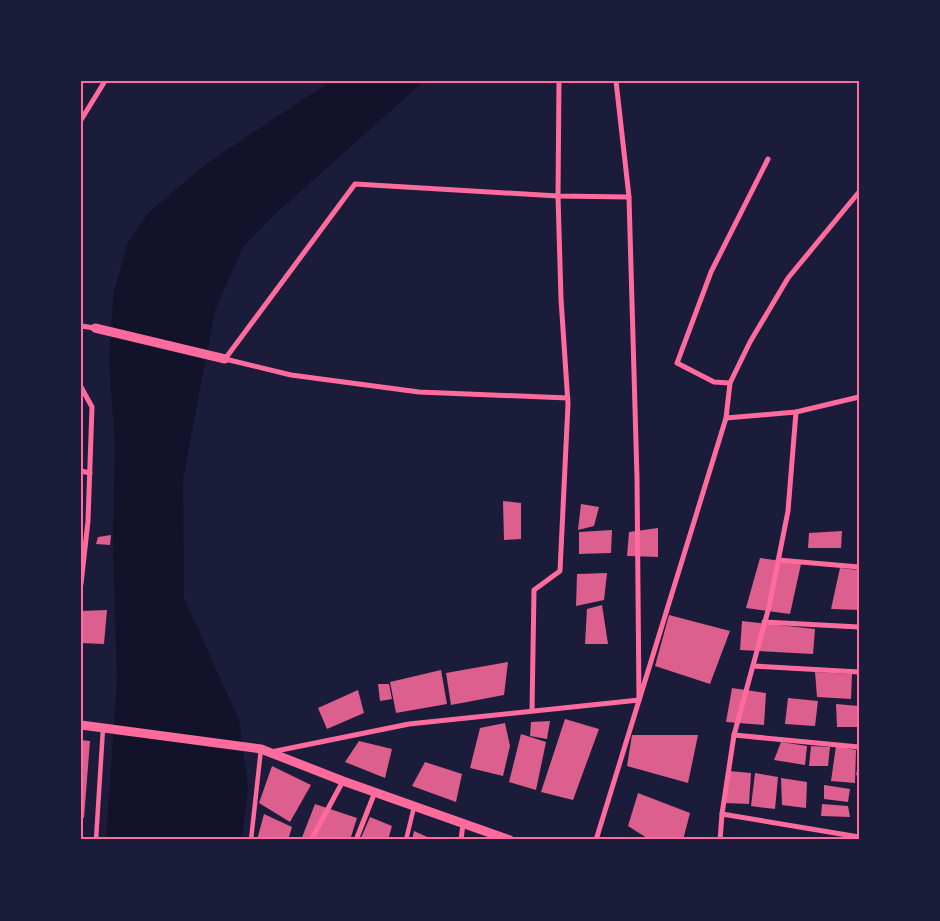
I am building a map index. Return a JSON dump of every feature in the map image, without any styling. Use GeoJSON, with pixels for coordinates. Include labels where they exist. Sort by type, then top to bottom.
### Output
{"type":"FeatureCollection","features":[{"type":"Feature","properties":{"kind":"street"},"geometry":{"type":"LineString","coordinates":[[81,120],[105,81]]}},
{"type":"Feature","properties":{"kind":"street"},"geometry":{"type":"LineString","coordinates":[[532,710],[534,590],[560,571],[568,398],[561,299],[558,196],[559,81]]}},
{"type":"Feature","properties":{"kind":"street"},"geometry":{"type":"LineString","coordinates":[[616,81],[629,197],[637,478],[639,700]]}},
{"type":"Feature","properties":{"kind":"street"},"geometry":{"type":"LineString","coordinates":[[730,383],[714,382],[677,363],[711,272],[768,159]]}},
{"type":"Feature","properties":{"kind":"street"},"geometry":{"type":"LineString","coordinates":[[225,359],[354,184],[558,196],[629,197]]}},
{"type":"Feature","properties":{"kind":"street"},"geometry":{"type":"LineString","coordinates":[[596,840],[726,418],[730,383],[750,342],[788,278],[859,192]]}},
{"type":"Feature","properties":{"kind":"street"},"geometry":{"type":"LineString","coordinates":[[81,326],[291,375],[419,392],[568,398]]}},
{"type":"Feature","properties":{"kind":"street"},"geometry":{"type":"LineString","coordinates":[[81,387],[92,407],[88,521],[81,584]]}},
{"type":"Feature","properties":{"kind":"street"},"geometry":{"type":"LineString","coordinates":[[726,418],[796,412],[859,397]]}},
{"type":"Feature","properties":{"kind":"street"},"geometry":{"type":"LineString","coordinates":[[720,840],[734,735],[764,622],[788,511],[796,412]]}},
{"type":"Feature","properties":{"kind":"street"},"geometry":{"type":"LineString","coordinates":[[81,471],[90,473]]}},
{"type":"Feature","properties":{"kind":"street"},"geometry":{"type":"LineString","coordinates":[[81,519],[88,521]]}},
{"type":"Feature","properties":{"kind":"street"},"geometry":{"type":"LineString","coordinates":[[778,560],[859,567]]}},
{"type":"Feature","properties":{"kind":"street"},"geometry":{"type":"LineString","coordinates":[[764,622],[859,627]]}},
{"type":"Feature","properties":{"kind":"street"},"geometry":{"type":"LineString","coordinates":[[753,666],[859,672]]}},
{"type":"Feature","properties":{"kind":"street"},"geometry":{"type":"LineString","coordinates":[[265,751],[409,724],[639,700]]}},
{"type":"Feature","properties":{"kind":"street"},"geometry":{"type":"LineString","coordinates":[[81,725],[265,751],[414,807],[510,840]]}},
{"type":"Feature","properties":{"kind":"street"},"geometry":{"type":"LineString","coordinates":[[96,840],[108,729]]}},
{"type":"Feature","properties":{"kind":"street"},"geometry":{"type":"LineString","coordinates":[[734,735],[859,747]]}},
{"type":"Feature","properties":{"kind":"street"},"geometry":{"type":"LineString","coordinates":[[251,840],[265,751]]}},
{"type":"Feature","properties":{"kind":"street"},"geometry":{"type":"LineString","coordinates":[[311,840],[343,781]]}},
{"type":"Feature","properties":{"kind":"street"},"geometry":{"type":"LineString","coordinates":[[356,840],[375,792]]}},
{"type":"Feature","properties":{"kind":"street"},"geometry":{"type":"LineString","coordinates":[[406,840],[414,807]]}},
{"type":"Feature","properties":{"kind":"street"},"geometry":{"type":"LineString","coordinates":[[722,814],[859,837]]}},
{"type":"Feature","properties":{"kind":"street"},"geometry":{"type":"LineString","coordinates":[[461,840],[462,824]]}},
{"type":"Feature","properties":{"kind":"shaded area"},"geometry":{"type":"Polygon","coordinates":[[[331,81],[424,81],[273,216],[243,247],[215,310],[183,479],[184,598],[239,720],[248,786],[242,840],[106,840],[117,681],[113,545],[115,445],[109,360],[114,291],[128,242],[150,211],[209,162],[331,81]]]}},
{"type":"Feature","properties":{"kind":"building"},"geometry":{"type":"Polygon","coordinates":[[[503,501],[521,503],[521,539],[504,540],[503,501]]]}},
{"type":"Feature","properties":{"kind":"building"},"geometry":{"type":"Polygon","coordinates":[[[581,504],[599,507],[594,526],[578,530],[581,504]]]}},
{"type":"Feature","properties":{"kind":"building"},"geometry":{"type":"Polygon","coordinates":[[[658,528],[658,557],[627,556],[629,532],[658,528]]]}},
{"type":"Feature","properties":{"kind":"building"},"geometry":{"type":"Polygon","coordinates":[[[612,530],[611,553],[579,554],[579,532],[612,530]]]}},
{"type":"Feature","properties":{"kind":"building"},"geometry":{"type":"Polygon","coordinates":[[[842,531],[841,548],[808,548],[809,533],[842,531]]]}},
{"type":"Feature","properties":{"kind":"building"},"geometry":{"type":"Polygon","coordinates":[[[111,535],[110,545],[96,544],[98,537],[111,535]]]}},
{"type":"Feature","properties":{"kind":"building"},"geometry":{"type":"Polygon","coordinates":[[[760,558],[801,564],[790,614],[746,608],[760,558]]]}},
{"type":"Feature","properties":{"kind":"building"},"geometry":{"type":"Polygon","coordinates":[[[840,568],[859,570],[859,610],[831,609],[840,568]]]}},
{"type":"Feature","properties":{"kind":"building"},"geometry":{"type":"Polygon","coordinates":[[[607,573],[604,600],[576,606],[577,574],[607,573]]]}},
{"type":"Feature","properties":{"kind":"building"},"geometry":{"type":"Polygon","coordinates":[[[602,605],[608,644],[585,644],[587,609],[602,605]]]}},
{"type":"Feature","properties":{"kind":"building"},"geometry":{"type":"Polygon","coordinates":[[[107,610],[104,644],[81,643],[81,611],[107,610]]]}},
{"type":"Feature","properties":{"kind":"building"},"geometry":{"type":"Polygon","coordinates":[[[669,615],[730,631],[710,684],[655,666],[669,615]]]}},
{"type":"Feature","properties":{"kind":"building"},"geometry":{"type":"Polygon","coordinates":[[[742,621],[815,629],[813,654],[740,650],[742,621]]]}},
{"type":"Feature","properties":{"kind":"building"},"geometry":{"type":"Polygon","coordinates":[[[508,662],[504,695],[451,705],[446,673],[508,662]]]}},
{"type":"Feature","properties":{"kind":"building"},"geometry":{"type":"Polygon","coordinates":[[[441,670],[447,704],[396,713],[390,682],[441,670]]]}},
{"type":"Feature","properties":{"kind":"building"},"geometry":{"type":"Polygon","coordinates":[[[815,672],[852,674],[851,699],[817,697],[815,672]]]}},
{"type":"Feature","properties":{"kind":"building"},"geometry":{"type":"Polygon","coordinates":[[[378,684],[389,684],[392,699],[380,701],[378,684]]]}},
{"type":"Feature","properties":{"kind":"building"},"geometry":{"type":"Polygon","coordinates":[[[732,688],[766,693],[764,725],[726,722],[732,688]]]}},
{"type":"Feature","properties":{"kind":"building"},"geometry":{"type":"Polygon","coordinates":[[[358,690],[364,713],[327,729],[318,708],[358,690]]]}},
{"type":"Feature","properties":{"kind":"building"},"geometry":{"type":"Polygon","coordinates":[[[788,698],[818,701],[815,726],[785,724],[788,698]]]}},
{"type":"Feature","properties":{"kind":"building"},"geometry":{"type":"Polygon","coordinates":[[[836,704],[859,706],[859,727],[837,727],[836,704]]]}},
{"type":"Feature","properties":{"kind":"building"},"geometry":{"type":"Polygon","coordinates":[[[565,719],[599,729],[573,800],[541,792],[565,719]]]}},
{"type":"Feature","properties":{"kind":"building"},"geometry":{"type":"Polygon","coordinates":[[[550,721],[547,739],[530,736],[531,722],[550,721]]]}},
{"type":"Feature","properties":{"kind":"building"},"geometry":{"type":"Polygon","coordinates":[[[505,723],[510,746],[503,776],[470,768],[480,728],[505,723]]]}},
{"type":"Feature","properties":{"kind":"building"},"geometry":{"type":"Polygon","coordinates":[[[521,734],[546,742],[536,790],[509,782],[521,734]]]}},
{"type":"Feature","properties":{"kind":"building"},"geometry":{"type":"Polygon","coordinates":[[[632,735],[698,735],[688,783],[627,766],[632,735]]]}},
{"type":"Feature","properties":{"kind":"building"},"geometry":{"type":"Polygon","coordinates":[[[81,740],[90,741],[84,818],[81,818],[81,740]]]}},
{"type":"Feature","properties":{"kind":"building"},"geometry":{"type":"Polygon","coordinates":[[[359,741],[392,749],[385,778],[345,762],[359,741]]]}},
{"type":"Feature","properties":{"kind":"building"},"geometry":{"type":"Polygon","coordinates":[[[781,742],[807,746],[805,765],[774,760],[781,742]]]}},
{"type":"Feature","properties":{"kind":"building"},"geometry":{"type":"Polygon","coordinates":[[[811,746],[830,747],[828,766],[809,766],[811,746]]]}},
{"type":"Feature","properties":{"kind":"building"},"geometry":{"type":"Polygon","coordinates":[[[836,746],[856,750],[855,783],[831,781],[836,746]]]}},
{"type":"Feature","properties":{"kind":"building"},"geometry":{"type":"Polygon","coordinates":[[[425,762],[462,774],[456,802],[412,786],[425,762]]]}},
{"type":"Feature","properties":{"kind":"building"},"geometry":{"type":"Polygon","coordinates":[[[859,764],[859,776],[856,775],[859,764]]]}},
{"type":"Feature","properties":{"kind":"building"},"geometry":{"type":"Polygon","coordinates":[[[272,766],[311,785],[290,822],[259,803],[272,766]]]}},
{"type":"Feature","properties":{"kind":"building"},"geometry":{"type":"Polygon","coordinates":[[[729,771],[751,773],[749,804],[725,803],[729,771]]]}},
{"type":"Feature","properties":{"kind":"building"},"geometry":{"type":"Polygon","coordinates":[[[755,773],[778,777],[775,809],[751,806],[755,773]]]}},
{"type":"Feature","properties":{"kind":"building"},"geometry":{"type":"Polygon","coordinates":[[[781,778],[807,782],[806,808],[782,805],[781,778]]]}},
{"type":"Feature","properties":{"kind":"building"},"geometry":{"type":"Polygon","coordinates":[[[824,785],[850,789],[848,802],[824,799],[824,785]]]}},
{"type":"Feature","properties":{"kind":"building"},"geometry":{"type":"Polygon","coordinates":[[[638,793],[690,813],[683,840],[650,840],[628,826],[638,793]]]}},
{"type":"Feature","properties":{"kind":"building"},"geometry":{"type":"Polygon","coordinates":[[[315,804],[357,818],[350,840],[301,840],[315,804]]]}},
{"type":"Feature","properties":{"kind":"building"},"geometry":{"type":"Polygon","coordinates":[[[822,804],[848,806],[850,817],[821,816],[822,804]]]}},
{"type":"Feature","properties":{"kind":"building"},"geometry":{"type":"Polygon","coordinates":[[[264,814],[292,827],[288,840],[257,840],[264,814]]]}},
{"type":"Feature","properties":{"kind":"building"},"geometry":{"type":"Polygon","coordinates":[[[370,817],[392,826],[388,840],[360,840],[370,817]]]}},
{"type":"Feature","properties":{"kind":"building"},"geometry":{"type":"Polygon","coordinates":[[[414,831],[434,840],[412,840],[414,831]]]}}]}
